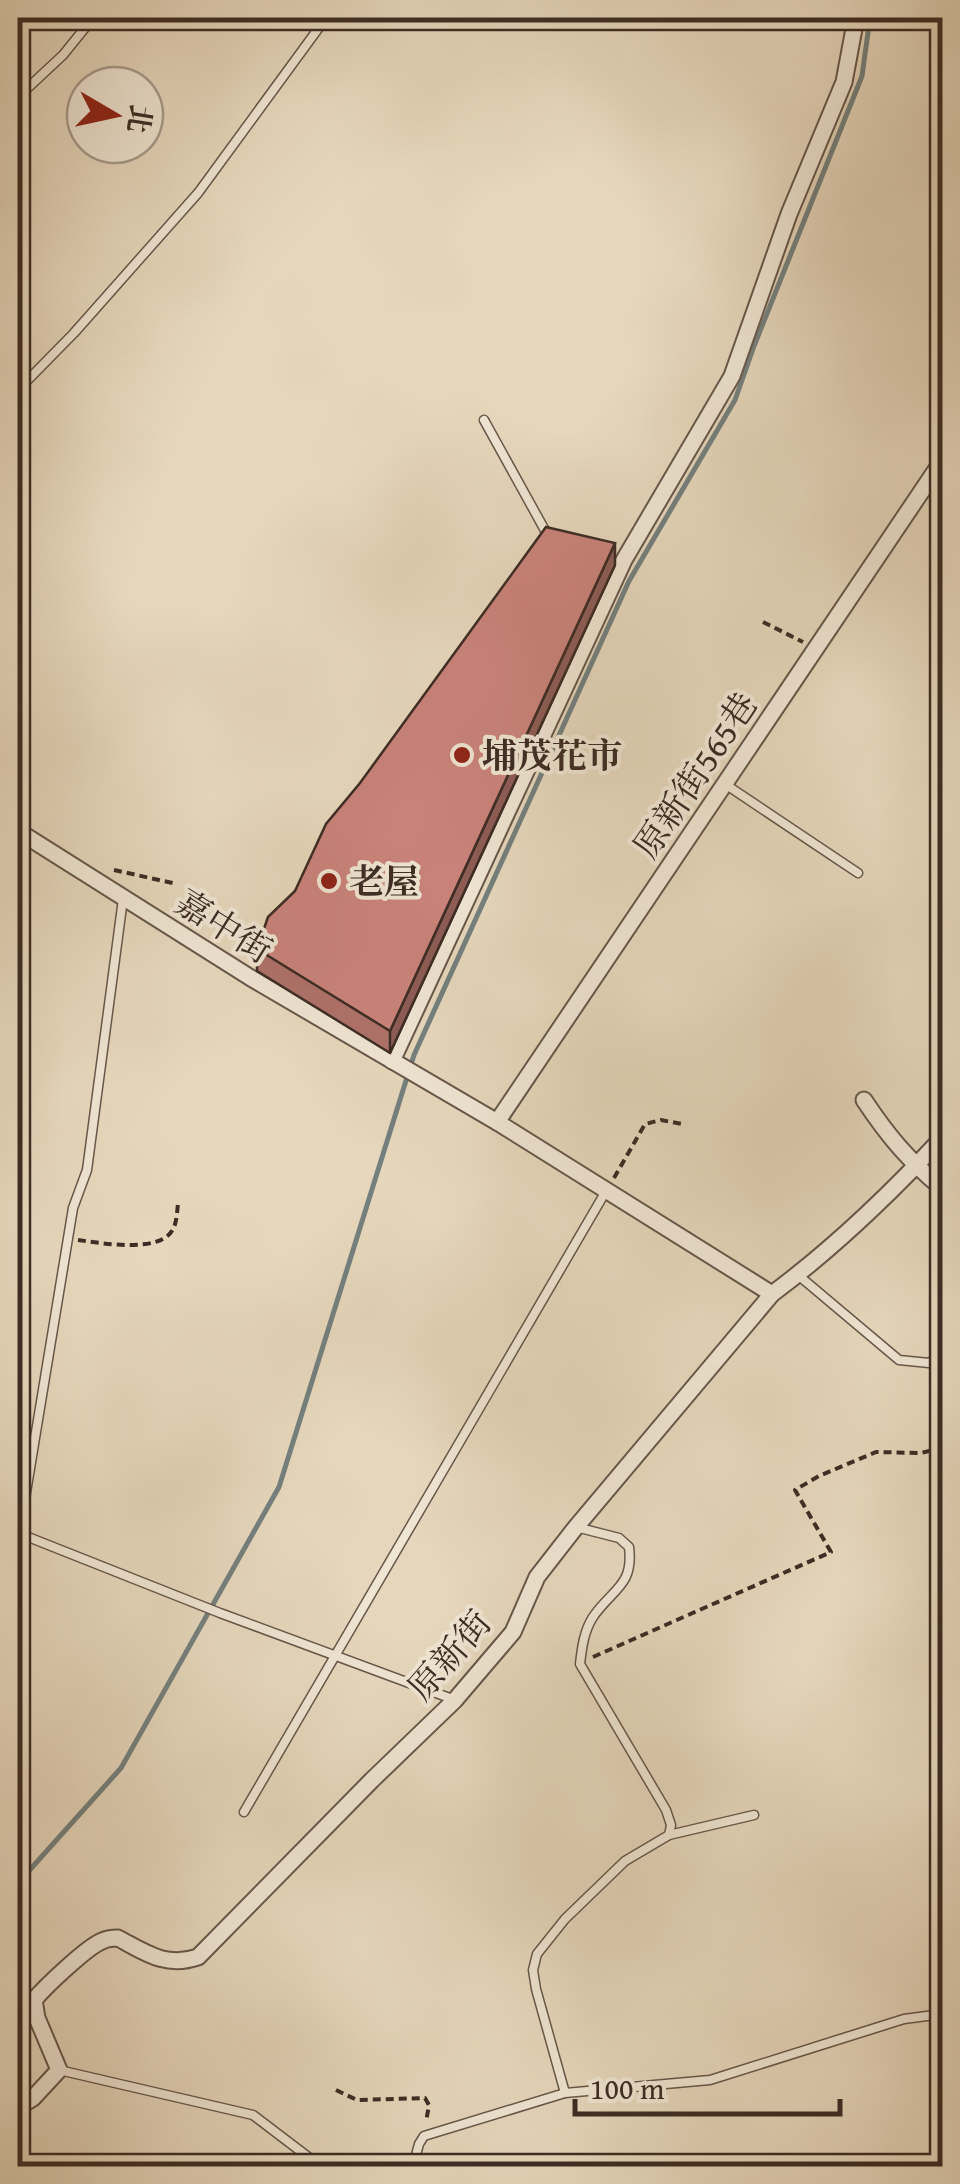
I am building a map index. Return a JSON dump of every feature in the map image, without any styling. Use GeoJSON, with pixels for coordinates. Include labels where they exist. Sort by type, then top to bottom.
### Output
{"type":"FeatureCollection","features":[{"type":"Feature","properties":{"kind":"street"},"geometry":{"type":"LineString","coordinates":[[397,1064],[617,558],[732,376],[789,214],[844,82],[856,18]]}},
{"type":"Feature","properties":{"kind":"street","name":"原新街565巷"},"geometry":{"type":"LineString","coordinates":[[497,1122],[942,462]]}},
{"type":"Feature","properties":{"kind":"street","name":"嘉中街"},"geometry":{"type":"LineString","coordinates":[[18,831],[497,1122]]}},
{"type":"Feature","properties":{"kind":"street"},"geometry":{"type":"LineString","coordinates":[[864,1100],[888,1137],[942,1188]]}},
{"type":"Feature","properties":{"kind":"street"},"geometry":{"type":"LineString","coordinates":[[497,1122],[772,1294]]}},
{"type":"Feature","properties":{"kind":"street","name":"原新街"},"geometry":{"type":"LineString","coordinates":[[59,2070],[37,2018],[34,2000],[46,1987],[100,1942],[112,1938],[166,1962],[198,1957],[455,1700],[513,1632],[537,1577],[576,1526],[772,1294],[798,1275],[942,1138]]}},
{"type":"Feature","properties":{"kind":"street"},"geometry":{"type":"LineString","coordinates":[[18,2107],[46,2088],[59,2070]]}},
{"type":"Feature","properties":{"kind":"lane"},"geometry":{"type":"LineString","coordinates":[[18,98],[63,55],[93,18]]}},
{"type":"Feature","properties":{"kind":"lane"},"geometry":{"type":"LineString","coordinates":[[18,390],[198,193],[326,18]]}},
{"type":"Feature","properties":{"kind":"lane"},"geometry":{"type":"LineString","coordinates":[[484,420],[548,536],[563,541]]}},
{"type":"Feature","properties":{"kind":"lane"},"geometry":{"type":"LineString","coordinates":[[725,784],[858,873]]}},
{"type":"Feature","properties":{"kind":"lane"},"geometry":{"type":"LineString","coordinates":[[18,1541],[73,1208],[87,1170],[123,898]]}},
{"type":"Feature","properties":{"kind":"lane"},"geometry":{"type":"LineString","coordinates":[[244,1812],[606,1191]]}},
{"type":"Feature","properties":{"kind":"lane"},"geometry":{"type":"LineString","coordinates":[[798,1275],[899,1360],[929,1362],[942,1354]]}},
{"type":"Feature","properties":{"kind":"lane"},"geometry":{"type":"LineString","coordinates":[[576,1526],[619,1538],[629,1548],[631,1564],[624,1582],[592,1619],[583,1639],[580,1664],[666,1810],[669,1835]]}},
{"type":"Feature","properties":{"kind":"lane"},"geometry":{"type":"LineString","coordinates":[[18,1533],[455,1700]]}},
{"type":"Feature","properties":{"kind":"lane"},"geometry":{"type":"LineString","coordinates":[[565,2093],[532,1970],[536,1954],[565,1918],[625,1861],[669,1835],[754,1815]]}},
{"type":"Feature","properties":{"kind":"lane"},"geometry":{"type":"LineString","coordinates":[[413,2166],[424,2136],[565,2093],[710,2080],[904,2020],[942,2014]]}},
{"type":"Feature","properties":{"kind":"lane"},"geometry":{"type":"LineString","coordinates":[[59,2070],[253,2116],[320,2166]]}},
{"type":"Feature","properties":{"kind":"path"},"geometry":{"type":"LineString","coordinates":[[762,622],[816,649]]}},
{"type":"Feature","properties":{"kind":"path"},"geometry":{"type":"LineString","coordinates":[[105,868],[177,884]]}},
{"type":"Feature","properties":{"kind":"path"},"geometry":{"type":"LineString","coordinates":[[606,1191],[645,1124],[660,1120],[682,1124]]}},
{"type":"Feature","properties":{"kind":"path"},"geometry":{"type":"LineString","coordinates":[[68,1239],[132,1247],[166,1238],[173,1229],[178,1204]]}},
{"type":"Feature","properties":{"kind":"path"},"geometry":{"type":"LineString","coordinates":[[580,1664],[831,1552],[795,1490],[876,1452],[921,1454],[942,1448]]}},
{"type":"Feature","properties":{"kind":"path"},"geometry":{"type":"LineString","coordinates":[[336,2090],[357,2100],[424,2098],[429,2104],[424,2136]]}},
{"type":"Feature","properties":{"kind":"building","name":"埔茂花市"},"geometry":{"type":"Polygon","coordinates":[[[546,527],[615,543],[390,1031],[257,949],[268,917],[295,891],[326,824],[546,527]]]}},
{"type":"Feature","properties":{"kind":"waterway"},"geometry":{"type":"LineString","coordinates":[[18,1883],[121,1768],[279,1487],[414,1055],[629,581],[735,400],[862,76],[870,18]]}},
{"type":"Feature","properties":{"kind":"place","name":"埔茂花市"},"geometry":{"type":"Point","coordinates":[462,755]}},
{"type":"Feature","properties":{"kind":"place","name":"老屋"},"geometry":{"type":"Point","coordinates":[329,881]}}]}
